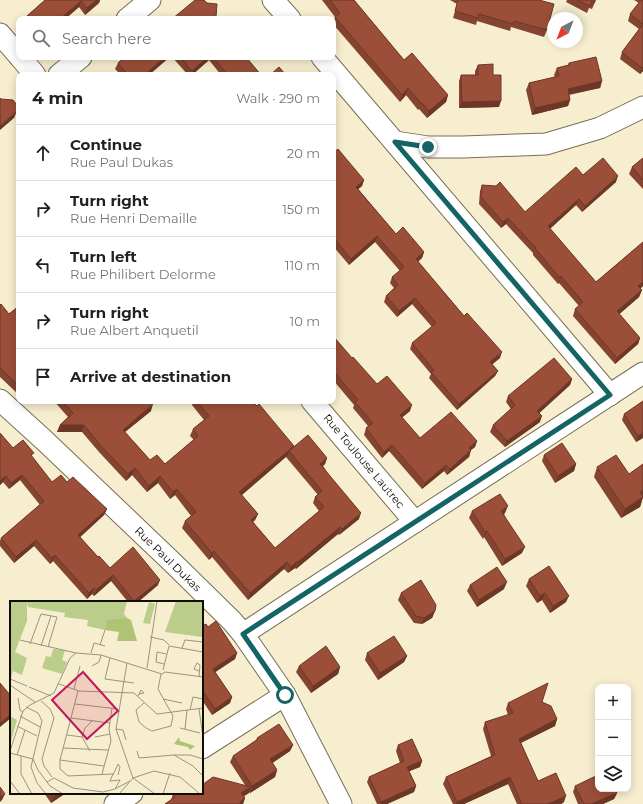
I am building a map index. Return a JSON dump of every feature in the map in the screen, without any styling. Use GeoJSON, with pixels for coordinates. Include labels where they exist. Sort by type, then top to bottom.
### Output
{"type":"FeatureCollection","features":[{"type":"Feature","properties":{"kind":"street"},"geometry":{"type":"LineString","coordinates":[[131,16],[150,0]]}},
{"type":"Feature","properties":{"kind":"street"},"geometry":{"type":"LineString","coordinates":[[273,0],[287,16]]}},
{"type":"Feature","properties":{"kind":"street"},"geometry":{"type":"LineString","coordinates":[[0,34],[16,53]]}},
{"type":"Feature","properties":{"kind":"street"},"geometry":{"type":"LineString","coordinates":[[22,60],[32,72]]}},
{"type":"Feature","properties":{"kind":"street"},"geometry":{"type":"LineString","coordinates":[[63,72],[77,60]]}},
{"type":"Feature","properties":{"kind":"street"},"geometry":{"type":"LineString","coordinates":[[325,60],[335,72]]}},
{"type":"Feature","properties":{"kind":"street"},"geometry":{"type":"LineString","coordinates":[[336,73],[610,395]]}},
{"type":"Feature","properties":{"kind":"street"},"geometry":{"type":"LineString","coordinates":[[395,142],[428,147],[546,144],[600,128],[643,107]]}},
{"type":"Feature","properties":{"kind":"street"},"geometry":{"type":"LineString","coordinates":[[243,634],[643,373]]}},
{"type":"Feature","properties":{"kind":"street","name":"Rue Paul Dukas"},"geometry":{"type":"LineString","coordinates":[[0,400],[173,563],[232,621],[243,634],[285,695],[341,804]]}},
{"type":"Feature","properties":{"kind":"street","name":"Rue Toulouse Lautrec"},"geometry":{"type":"LineString","coordinates":[[315,404],[415,522]]}},
{"type":"Feature","properties":{"kind":"street"},"geometry":{"type":"LineString","coordinates":[[203,747],[285,695]]}},
{"type":"Feature","properties":{"kind":"street"},"geometry":{"type":"LineString","coordinates":[[115,804],[130,794]]}},
{"type":"Feature","properties":{"kind":"building"},"geometry":{"type":"Polygon","coordinates":[[[45,0],[97,0],[87,8],[81,1],[64,16],[27,16],[45,0]]]}},
{"type":"Feature","properties":{"kind":"building"},"geometry":{"type":"Polygon","coordinates":[[[195,0],[204,0],[207,3],[217,4],[216,16],[176,16],[195,0]]]}},
{"type":"Feature","properties":{"kind":"building"},"geometry":{"type":"Polygon","coordinates":[[[330,0],[354,0],[404,60],[412,53],[448,95],[429,111],[408,88],[402,95],[336,18],[336,16],[340,13],[330,0]]]}},
{"type":"Feature","properties":{"kind":"building"},"geometry":{"type":"Polygon","coordinates":[[[458,0],[539,0],[554,4],[552,12],[547,12],[547,30],[514,21],[513,24],[479,14],[478,18],[455,11],[458,0]]]}},
{"type":"Feature","properties":{"kind":"building"},"geometry":{"type":"Polygon","coordinates":[[[577,0],[595,0],[594,3],[592,1],[590,6],[577,0]]]}},
{"type":"Feature","properties":{"kind":"building"},"geometry":{"type":"Polygon","coordinates":[[[641,0],[643,0],[643,24],[630,14],[641,0]]]}},
{"type":"Feature","properties":{"kind":"building"},"geometry":{"type":"Polygon","coordinates":[[[643,24],[643,67],[642,68],[622,52],[643,24]]]}},
{"type":"Feature","properties":{"kind":"building"},"geometry":{"type":"Polygon","coordinates":[[[596,57],[602,81],[568,89],[570,100],[535,108],[529,83],[559,76],[557,68],[569,65],[569,63],[596,57]]]}},
{"type":"Feature","properties":{"kind":"building"},"geometry":{"type":"Polygon","coordinates":[[[121,60],[162,60],[148,72],[126,72],[118,63],[121,60]]]}},
{"type":"Feature","properties":{"kind":"building"},"geometry":{"type":"Polygon","coordinates":[[[183,60],[205,60],[192,71],[183,60]]]}},
{"type":"Feature","properties":{"kind":"building"},"geometry":{"type":"Polygon","coordinates":[[[216,60],[248,60],[258,72],[239,72],[226,72],[216,60]]]}},
{"type":"Feature","properties":{"kind":"building"},"geometry":{"type":"Polygon","coordinates":[[[493,64],[493,75],[501,75],[501,101],[462,102],[461,75],[478,75],[478,65],[493,64]]]}},
{"type":"Feature","properties":{"kind":"building"},"geometry":{"type":"Polygon","coordinates":[[[279,67],[283,72],[273,72],[279,67]]]}},
{"type":"Feature","properties":{"kind":"building"},"geometry":{"type":"Polygon","coordinates":[[[0,98],[13,100],[16,104],[16,112],[0,126],[0,98]]]}},
{"type":"Feature","properties":{"kind":"building"},"geometry":{"type":"Polygon","coordinates":[[[338,149],[364,180],[356,187],[396,234],[403,227],[424,252],[416,259],[464,316],[467,313],[502,352],[490,362],[498,371],[459,404],[431,372],[434,370],[412,343],[436,323],[415,298],[399,311],[386,296],[398,285],[392,277],[404,267],[377,236],[351,259],[336,241],[336,151],[338,149]]]}},
{"type":"Feature","properties":{"kind":"building"},"geometry":{"type":"Polygon","coordinates":[[[603,158],[618,176],[585,206],[579,199],[548,226],[596,282],[643,242],[643,282],[638,286],[642,290],[617,311],[640,338],[617,358],[575,309],[583,302],[508,218],[503,222],[481,197],[482,185],[496,186],[500,182],[525,212],[576,167],[583,175],[603,158]]]}},
{"type":"Feature","properties":{"kind":"building"},"geometry":{"type":"Polygon","coordinates":[[[643,158],[643,180],[632,167],[643,158]]]}},
{"type":"Feature","properties":{"kind":"building"},"geometry":{"type":"Polygon","coordinates":[[[1,304],[9,314],[16,308],[16,383],[0,368],[1,304]]]}},
{"type":"Feature","properties":{"kind":"building"},"geometry":{"type":"Polygon","coordinates":[[[336,339],[377,384],[387,376],[412,405],[400,415],[420,438],[451,412],[477,441],[469,448],[471,450],[450,469],[446,465],[425,483],[392,445],[384,452],[366,428],[373,423],[355,402],[358,400],[336,374],[336,339]]]}},
{"type":"Feature","properties":{"kind":"building"},"geometry":{"type":"Polygon","coordinates":[[[554,358],[572,379],[537,411],[542,416],[507,441],[493,425],[515,405],[508,396],[554,358]]]}},
{"type":"Feature","properties":{"kind":"building"},"geometry":{"type":"Polygon","coordinates":[[[643,401],[643,433],[638,436],[624,414],[643,401]]]}},
{"type":"Feature","properties":{"kind":"building"},"geometry":{"type":"Polygon","coordinates":[[[65,404],[153,404],[123,430],[150,460],[157,455],[165,464],[198,436],[193,429],[209,416],[199,404],[255,404],[257,406],[259,404],[294,446],[239,492],[258,514],[251,520],[275,548],[324,507],[315,497],[322,491],[289,451],[308,435],[327,458],[320,464],[361,513],[342,529],[340,527],[291,567],[287,562],[250,593],[214,551],[212,553],[185,521],[196,512],[177,489],[173,492],[160,476],[149,486],[135,468],[128,474],[101,446],[84,425],[60,425],[73,413],[65,404]]]}},
{"type":"Feature","properties":{"kind":"building"},"geometry":{"type":"Polygon","coordinates":[[[0,433],[13,448],[23,440],[34,453],[31,455],[52,482],[61,475],[67,482],[73,477],[107,509],[78,535],[98,557],[99,556],[110,568],[133,547],[160,580],[134,601],[113,575],[96,590],[94,588],[89,593],[55,555],[52,558],[36,540],[16,557],[1,538],[44,501],[22,475],[11,483],[6,476],[0,481],[0,433]]]}},
{"type":"Feature","properties":{"kind":"building"},"geometry":{"type":"Polygon","coordinates":[[[562,443],[576,464],[558,476],[544,455],[562,443]]]}},
{"type":"Feature","properties":{"kind":"building"},"geometry":{"type":"Polygon","coordinates":[[[616,455],[629,474],[643,464],[643,490],[640,492],[643,497],[625,509],[597,467],[616,455]]]}},
{"type":"Feature","properties":{"kind":"building"},"geometry":{"type":"Polygon","coordinates":[[[500,494],[508,506],[501,511],[525,547],[505,559],[472,511],[500,494]]]}},
{"type":"Feature","properties":{"kind":"building"},"geometry":{"type":"Polygon","coordinates":[[[549,566],[569,596],[553,606],[545,593],[540,596],[529,579],[549,566]]]}},
{"type":"Feature","properties":{"kind":"building"},"geometry":{"type":"Polygon","coordinates":[[[497,567],[507,582],[479,600],[470,585],[497,567]]]}},
{"type":"Feature","properties":{"kind":"building"},"geometry":{"type":"Polygon","coordinates":[[[421,580],[436,605],[435,611],[424,618],[416,616],[401,593],[421,580]]]}},
{"type":"Feature","properties":{"kind":"building"},"geometry":{"type":"Polygon","coordinates":[[[216,621],[237,653],[213,669],[232,697],[215,709],[203,691],[203,626],[206,624],[208,627],[216,621]]]}},
{"type":"Feature","properties":{"kind":"building"},"geometry":{"type":"Polygon","coordinates":[[[394,636],[407,656],[380,673],[367,653],[394,636]]]}},
{"type":"Feature","properties":{"kind":"building"},"geometry":{"type":"Polygon","coordinates":[[[326,646],[340,667],[313,686],[299,666],[326,646]]]}},
{"type":"Feature","properties":{"kind":"building"},"geometry":{"type":"Polygon","coordinates":[[[0,683],[10,695],[10,715],[0,723],[0,683]]]}},
{"type":"Feature","properties":{"kind":"building"},"geometry":{"type":"Polygon","coordinates":[[[548,683],[542,702],[551,706],[557,719],[519,739],[538,781],[556,773],[566,796],[548,804],[522,804],[510,777],[457,802],[446,777],[495,755],[485,722],[513,713],[508,703],[548,683]]]}},
{"type":"Feature","properties":{"kind":"building"},"geometry":{"type":"Polygon","coordinates":[[[279,724],[293,745],[270,759],[277,770],[252,786],[233,756],[279,724]]]}},
{"type":"Feature","properties":{"kind":"building"},"geometry":{"type":"Polygon","coordinates":[[[412,739],[422,761],[407,767],[416,786],[381,802],[369,777],[404,761],[398,745],[412,739]]]}},
{"type":"Feature","properties":{"kind":"building"},"geometry":{"type":"Polygon","coordinates":[[[595,776],[595,792],[617,793],[591,804],[584,804],[575,786],[595,776]]]}},
{"type":"Feature","properties":{"kind":"building"},"geometry":{"type":"Polygon","coordinates":[[[213,777],[251,787],[241,793],[245,798],[240,804],[165,804],[175,797],[173,794],[203,794],[203,784],[213,777]]]}},
{"type":"Feature","properties":{"kind":"building"},"geometry":{"type":"Polygon","coordinates":[[[0,787],[5,794],[0,797],[0,787]]]}},
{"type":"Feature","properties":{"kind":"route"},"geometry":{"type":"LineString","coordinates":[[285,695],[243,634],[610,395],[395,142],[428,147]]}}]}
